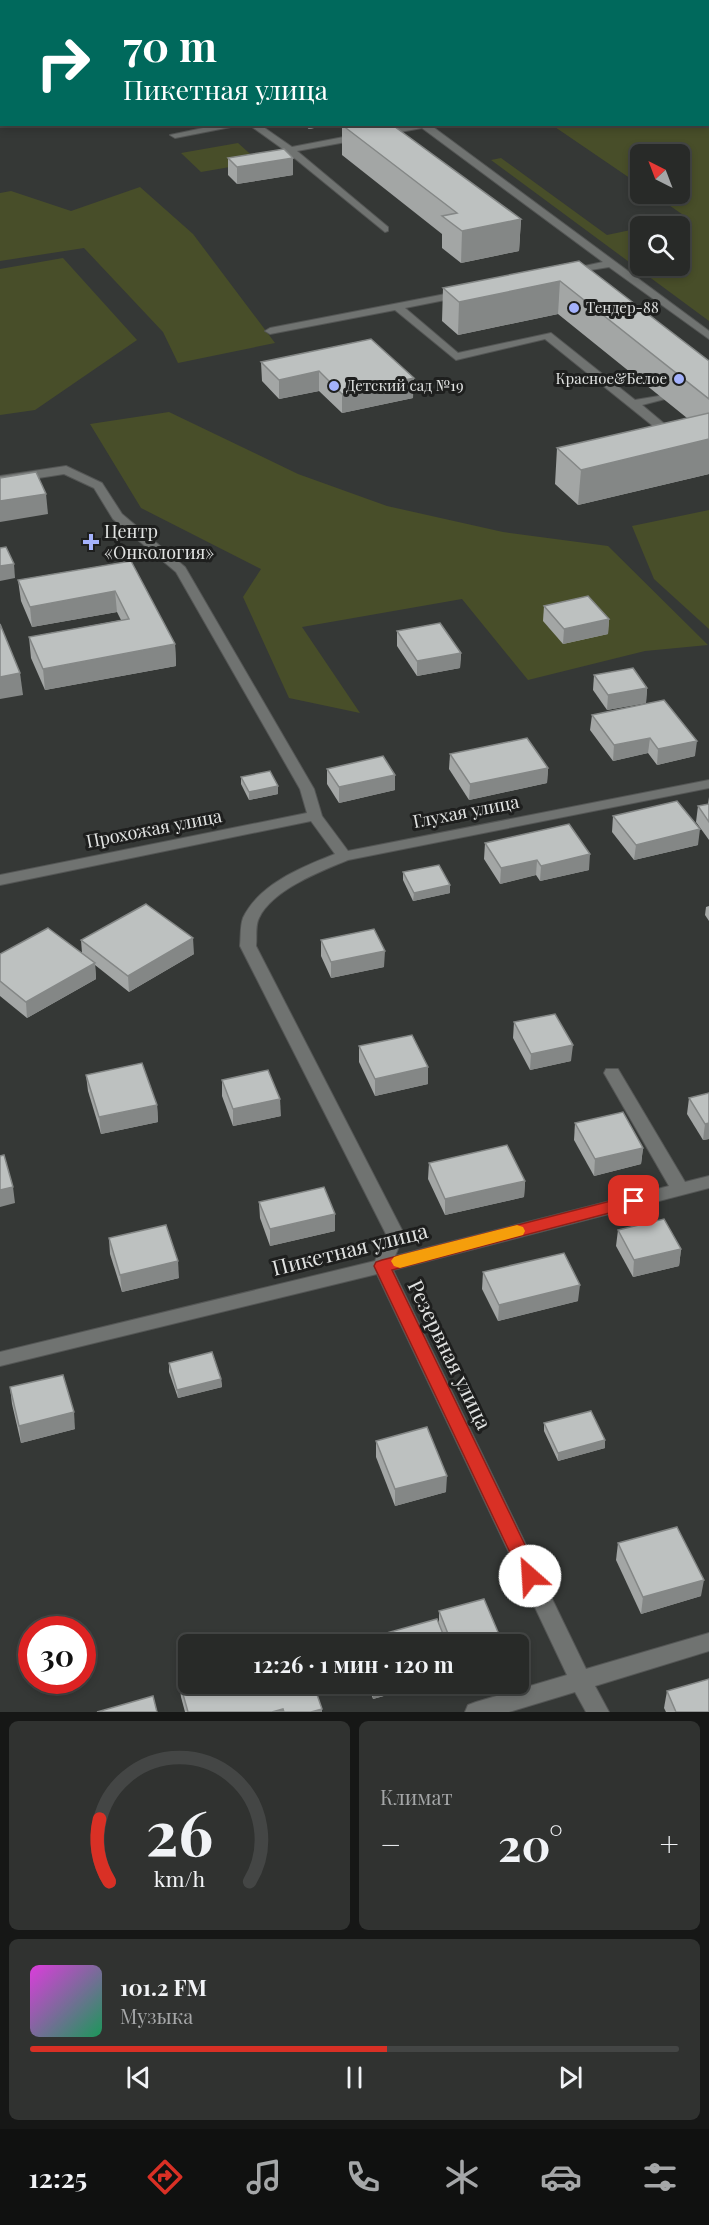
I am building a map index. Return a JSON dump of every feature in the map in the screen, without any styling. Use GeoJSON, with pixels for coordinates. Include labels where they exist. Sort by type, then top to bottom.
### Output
{"type":"FeatureCollection","features":[{"type":"Feature","properties":{"kind":"street"},"geometry":{"type":"LineString","coordinates":[[175,135],[230,126]]}},
{"type":"Feature","properties":{"kind":"street"},"geometry":{"type":"LineString","coordinates":[[255,126],[290,150],[385,229]]}},
{"type":"Feature","properties":{"kind":"street"},"geometry":{"type":"LineString","coordinates":[[290,150],[418,126]]}},
{"type":"Feature","properties":{"kind":"street"},"geometry":{"type":"LineString","coordinates":[[424,126],[709,336]]}},
{"type":"Feature","properties":{"kind":"street"},"geometry":{"type":"LineString","coordinates":[[554,275],[613,263]]}},
{"type":"Feature","properties":{"kind":"street"},"geometry":{"type":"LineString","coordinates":[[270,331],[476,291]]}},
{"type":"Feature","properties":{"kind":"street"},"geometry":{"type":"LineString","coordinates":[[398,307],[456,357],[547,335],[667,431],[646,436]]}},
{"type":"Feature","properties":{"kind":"street"},"geometry":{"type":"LineString","coordinates":[[633,404],[661,397]]}},
{"type":"Feature","properties":{"kind":"street"},"geometry":{"type":"LineString","coordinates":[[2,476],[66,470],[98,486],[117,516],[181,570],[307,789],[315,816],[344,856]]}},
{"type":"Feature","properties":{"kind":"street","name":"Глухая улица"},"geometry":{"type":"LineString","coordinates":[[382,1266],[395,1234],[248,946],[250,919],[261,904],[281,888],[306,872],[344,856],[709,784]]}},
{"type":"Feature","properties":{"kind":"street","name":"Прохожая улица"},"geometry":{"type":"LineString","coordinates":[[0,880],[315,816]]}},
{"type":"Feature","properties":{"kind":"street"},"geometry":{"type":"LineString","coordinates":[[612,1073],[680,1189]]}},
{"type":"Feature","properties":{"kind":"street","name":"Пикетная улица"},"geometry":{"type":"LineString","coordinates":[[0,1359],[382,1266],[709,1182]]}},
{"type":"Feature","properties":{"kind":"street","name":"Резервная улица"},"geometry":{"type":"LineString","coordinates":[[382,1266],[580,1680],[598,1712]]}},
{"type":"Feature","properties":{"kind":"street"},"geometry":{"type":"LineString","coordinates":[[476,1712],[709,1642]]}},
{"type":"Feature","properties":{"kind":"green space"},"geometry":{"type":"Polygon","coordinates":[[[553,126],[709,126],[709,321],[648,276],[690,276],[690,216],[685,216],[667,204],[690,204],[690,144],[630,144],[630,178],[553,126]]]}},
{"type":"Feature","properties":{"kind":"green space"},"geometry":{"type":"Polygon","coordinates":[[[238,143],[259,162],[201,172],[181,153],[238,143]]]}},
{"type":"Feature","properties":{"kind":"green space"},"geometry":{"type":"Polygon","coordinates":[[[501,158],[607,235],[630,230],[630,263],[491,160],[501,158]]]}},
{"type":"Feature","properties":{"kind":"green space"},"geometry":{"type":"Polygon","coordinates":[[[140,187],[193,234],[275,343],[178,363],[163,332],[84,248],[0,261],[0,193],[11,191],[71,211],[140,187]]]}},
{"type":"Feature","properties":{"kind":"green space"},"geometry":{"type":"Polygon","coordinates":[[[63,258],[137,340],[35,410],[0,415],[0,269],[63,258]]]}},
{"type":"Feature","properties":{"kind":"green space"},"geometry":{"type":"Polygon","coordinates":[[[169,412],[298,474],[387,506],[503,532],[608,546],[708,645],[645,651],[528,680],[462,599],[302,627],[360,713],[289,698],[243,597],[261,569],[141,508],[90,424],[169,412]]]}},
{"type":"Feature","properties":{"kind":"green space"},"geometry":{"type":"Polygon","coordinates":[[[709,510],[709,629],[654,579],[632,526],[709,510]]]}},
{"type":"Feature","properties":{"kind":"building"},"geometry":{"type":"Polygon","coordinates":[[[343,126],[394,126],[521,219],[462,231],[442,216],[457,213],[343,126]]]}},
{"type":"Feature","properties":{"kind":"building"},"geometry":{"type":"Polygon","coordinates":[[[284,149],[293,158],[237,167],[228,158],[284,149]]]}},
{"type":"Feature","properties":{"kind":"building"},"geometry":{"type":"Polygon","coordinates":[[[579,261],[709,361],[709,399],[560,281],[459,302],[443,288],[579,261]]]}},
{"type":"Feature","properties":{"kind":"building"},"geometry":{"type":"Polygon","coordinates":[[[371,339],[414,378],[342,394],[319,371],[279,380],[261,362],[371,339]]]}},
{"type":"Feature","properties":{"kind":"building"},"geometry":{"type":"Polygon","coordinates":[[[709,413],[709,439],[581,470],[557,448],[709,413]]]}},
{"type":"Feature","properties":{"kind":"building"},"geometry":{"type":"Polygon","coordinates":[[[36,472],[46,494],[0,501],[0,478],[36,472]]]}},
{"type":"Feature","properties":{"kind":"building"},"geometry":{"type":"Polygon","coordinates":[[[6,547],[14,564],[0,566],[0,548],[6,547]]]}},
{"type":"Feature","properties":{"kind":"building"},"geometry":{"type":"Polygon","coordinates":[[[131,561],[175,644],[43,669],[29,637],[129,619],[115,591],[30,607],[18,580],[131,561]]]}},
{"type":"Feature","properties":{"kind":"building"},"geometry":{"type":"Polygon","coordinates":[[[588,596],[609,619],[564,629],[544,606],[588,596]]]}},
{"type":"Feature","properties":{"kind":"building"},"geometry":{"type":"Polygon","coordinates":[[[440,623],[461,653],[417,661],[397,631],[440,623]]]}},
{"type":"Feature","properties":{"kind":"building"},"geometry":{"type":"Polygon","coordinates":[[[0,624],[20,673],[0,677],[0,624]]]}},
{"type":"Feature","properties":{"kind":"building"},"geometry":{"type":"Polygon","coordinates":[[[633,668],[647,688],[608,695],[594,675],[633,668]]]}},
{"type":"Feature","properties":{"kind":"building"},"geometry":{"type":"Polygon","coordinates":[[[664,700],[697,741],[658,749],[650,738],[614,745],[592,715],[664,700]]]}},
{"type":"Feature","properties":{"kind":"building"},"geometry":{"type":"Polygon","coordinates":[[[527,738],[548,768],[470,784],[450,754],[527,738]]]}},
{"type":"Feature","properties":{"kind":"building"},"geometry":{"type":"Polygon","coordinates":[[[383,756],[395,775],[339,787],[327,769],[383,756]]]}},
{"type":"Feature","properties":{"kind":"building"},"geometry":{"type":"Polygon","coordinates":[[[270,771],[278,786],[249,792],[241,777],[270,771]]]}},
{"type":"Feature","properties":{"kind":"building"},"geometry":{"type":"Polygon","coordinates":[[[677,801],[700,829],[636,845],[613,816],[677,801]]]}},
{"type":"Feature","properties":{"kind":"building"},"geometry":{"type":"Polygon","coordinates":[[[709,804],[709,822],[698,806],[709,804]]]}},
{"type":"Feature","properties":{"kind":"building"},"geometry":{"type":"Polygon","coordinates":[[[569,824],[590,854],[541,866],[537,860],[501,868],[485,843],[569,824]]]}},
{"type":"Feature","properties":{"kind":"building"},"geometry":{"type":"Polygon","coordinates":[[[439,865],[450,885],[414,893],[403,872],[439,865]]]}},
{"type":"Feature","properties":{"kind":"building"},"geometry":{"type":"Polygon","coordinates":[[[146,904],[193,938],[128,976],[81,940],[146,904]]]}},
{"type":"Feature","properties":{"kind":"building"},"geometry":{"type":"Polygon","coordinates":[[[48,928],[95,963],[26,1002],[0,981],[0,954],[48,928]]]}},
{"type":"Feature","properties":{"kind":"building"},"geometry":{"type":"Polygon","coordinates":[[[374,929],[385,951],[331,962],[321,940],[374,929]]]}},
{"type":"Feature","properties":{"kind":"building"},"geometry":{"type":"Polygon","coordinates":[[[555,1014],[573,1045],[531,1054],[514,1022],[555,1014]]]}},
{"type":"Feature","properties":{"kind":"building"},"geometry":{"type":"Polygon","coordinates":[[[412,1035],[428,1067],[375,1079],[359,1046],[412,1035]]]}},
{"type":"Feature","properties":{"kind":"building"},"geometry":{"type":"Polygon","coordinates":[[[142,1063],[157,1105],[99,1117],[86,1075],[142,1063]]]}},
{"type":"Feature","properties":{"kind":"building"},"geometry":{"type":"Polygon","coordinates":[[[268,1070],[280,1099],[233,1109],[222,1080],[268,1070]]]}},
{"type":"Feature","properties":{"kind":"building"},"geometry":{"type":"Polygon","coordinates":[[[709,1093],[709,1123],[705,1124],[689,1098],[709,1093]]]}},
{"type":"Feature","properties":{"kind":"building"},"geometry":{"type":"Polygon","coordinates":[[[623,1112],[643,1148],[595,1159],[575,1123],[623,1112]]]}},
{"type":"Feature","properties":{"kind":"building"},"geometry":{"type":"Polygon","coordinates":[[[507,1145],[525,1181],[445,1199],[429,1163],[507,1145]]]}},
{"type":"Feature","properties":{"kind":"building"},"geometry":{"type":"Polygon","coordinates":[[[4,1155],[13,1187],[0,1190],[0,1156],[4,1155]]]}},
{"type":"Feature","properties":{"kind":"building"},"geometry":{"type":"Polygon","coordinates":[[[324,1187],[335,1214],[270,1229],[259,1202],[324,1187]]]}},
{"type":"Feature","properties":{"kind":"building"},"geometry":{"type":"Polygon","coordinates":[[[664,1219],[681,1249],[634,1260],[618,1230],[664,1219]]]}},
{"type":"Feature","properties":{"kind":"building"},"geometry":{"type":"Polygon","coordinates":[[[166,1225],[178,1261],[120,1275],[109,1238],[166,1225]]]}},
{"type":"Feature","properties":{"kind":"building"},"geometry":{"type":"Polygon","coordinates":[[[564,1253],[580,1285],[499,1305],[483,1272],[564,1253]]]}},
{"type":"Feature","properties":{"kind":"building"},"geometry":{"type":"Polygon","coordinates":[[[212,1352],[221,1379],[177,1390],[169,1363],[212,1352]]]}},
{"type":"Feature","properties":{"kind":"building"},"geometry":{"type":"Polygon","coordinates":[[[63,1375],[74,1412],[19,1426],[10,1387],[63,1375]]]}},
{"type":"Feature","properties":{"kind":"building"},"geometry":{"type":"Polygon","coordinates":[[[591,1411],[605,1440],[558,1453],[544,1423],[591,1411]]]}},
{"type":"Feature","properties":{"kind":"building"},"geometry":{"type":"Polygon","coordinates":[[[427,1427],[447,1476],[395,1489],[376,1441],[427,1427]]]}},
{"type":"Feature","properties":{"kind":"building"},"geometry":{"type":"Polygon","coordinates":[[[677,1527],[704,1580],[643,1597],[618,1543],[677,1527]]]}},
{"type":"Feature","properties":{"kind":"building"},"geometry":{"type":"Polygon","coordinates":[[[484,1599],[499,1634],[448,1634],[439,1611],[484,1599]]]}},
{"type":"Feature","properties":{"kind":"building"},"geometry":{"type":"Polygon","coordinates":[[[437,1619],[443,1634],[383,1634],[437,1619]]]}},
{"type":"Feature","properties":{"kind":"building"},"geometry":{"type":"Polygon","coordinates":[[[709,1679],[709,1712],[676,1712],[667,1691],[709,1679]]]}},
{"type":"Feature","properties":{"kind":"building"},"geometry":{"type":"Polygon","coordinates":[[[183,1694],[317,1694],[322,1709],[311,1712],[284,1712],[283,1709],[272,1712],[188,1712],[183,1694]]]}},
{"type":"Feature","properties":{"kind":"building"},"geometry":{"type":"Polygon","coordinates":[[[153,1696],[157,1712],[97,1712],[153,1696]]]}},
{"type":"Feature","properties":{"kind":"slow traffic"},"geometry":{"type":"LineString","coordinates":[[400,1261],[517,1231]]}},
{"type":"Feature","properties":{"kind":"place","name":"Тендер-88"},"geometry":{"type":"Point","coordinates":[574,308]}},
{"type":"Feature","properties":{"kind":"place","name":"Красное&Белое"},"geometry":{"type":"Point","coordinates":[679,379]}},
{"type":"Feature","properties":{"kind":"place","name":"Детский сад №19"},"geometry":{"type":"Point","coordinates":[334,386]}},
{"type":"Feature","properties":{"kind":"place","name":"Центр «Онкология»"},"geometry":{"type":"Point","coordinates":[91,542]}},
{"type":"Feature","properties":{"kind":"route"},"geometry":{"type":"LineString","coordinates":[[530,1576],[382,1266],[634,1201]]}}]}
